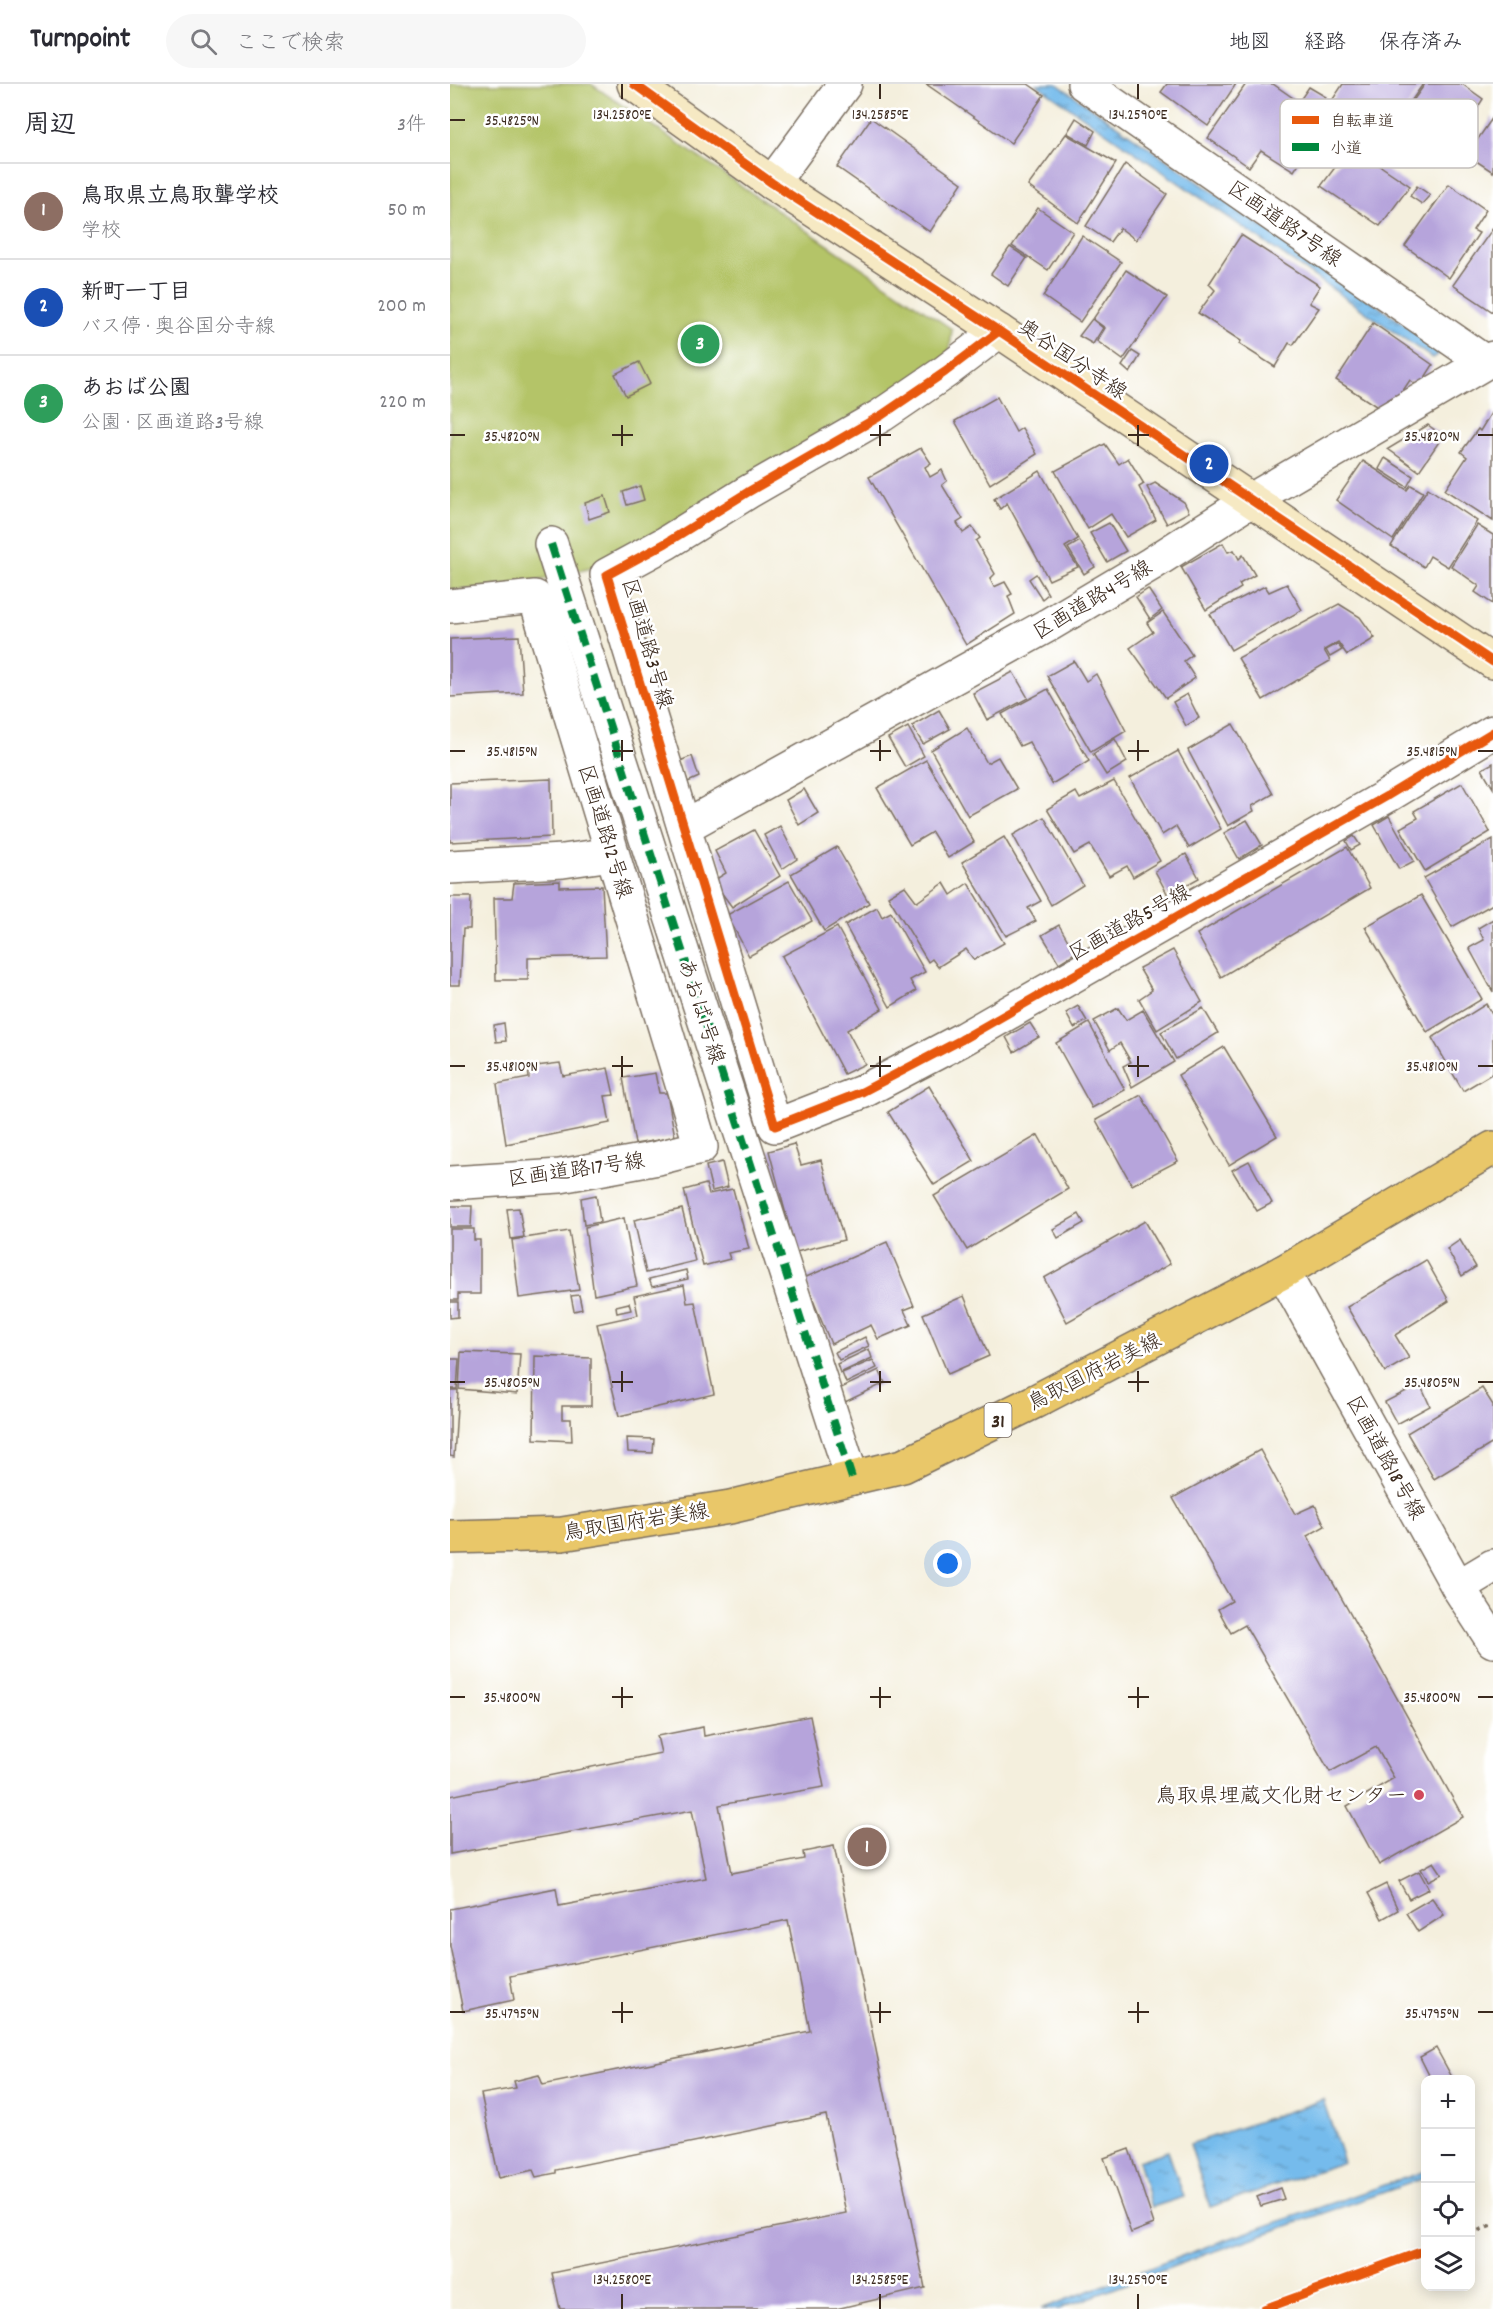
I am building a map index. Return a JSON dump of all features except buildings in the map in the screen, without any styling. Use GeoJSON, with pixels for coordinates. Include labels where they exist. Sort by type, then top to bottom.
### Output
{"type":"FeatureCollection","features":[{"type":"Feature","properties":{"kind":"main road","name":"鳥取国府岩美線"},"geometry":{"type":"LineString","coordinates":[[450,1537],[562,1534],[730,1507],[903,1466],[1034,1402],[1283,1272],[1493,1148]]}},
{"type":"Feature","properties":{"kind":"street","name":"奥谷国分寺線"},"geometry":{"type":"LineString","coordinates":[[634,84],[772,183],[999,331],[1493,662]]}},
{"type":"Feature","properties":{"kind":"street"},"geometry":{"type":"LineString","coordinates":[[772,183],[845,84]]}},
{"type":"Feature","properties":{"kind":"street","name":"区画道路7号線"},"geometry":{"type":"LineString","coordinates":[[1084,84],[1489,360]]}},
{"type":"Feature","properties":{"kind":"street","name":"区画道路3号線"},"geometry":{"type":"LineString","coordinates":[[775,1126],[607,575],[666,543],[747,492],[882,414],[945,372],[999,331]]}},
{"type":"Feature","properties":{"kind":"street","name":"区画道路4号線"},"geometry":{"type":"LineString","coordinates":[[684,827],[1050,624],[1151,564],[1251,500],[1489,360]]}},
{"type":"Feature","properties":{"kind":"street","name":"あおば1号線"},"geometry":{"type":"LineString","coordinates":[[551,544],[852,1478]]}},
{"type":"Feature","properties":{"kind":"street","name":"区画道路12号線"},"geometry":{"type":"LineString","coordinates":[[450,606],[536,597],[700,1147]]}},
{"type":"Feature","properties":{"kind":"street","name":"区画道路5号線"},"geometry":{"type":"LineString","coordinates":[[775,1126],[862,1092],[961,1040],[1387,796],[1493,732]]}},
{"type":"Feature","properties":{"kind":"street"},"geometry":{"type":"LineString","coordinates":[[450,867],[563,861],[612,854]]}},
{"type":"Feature","properties":{"kind":"street","name":"区画道路17号線"},"geometry":{"type":"LineString","coordinates":[[450,1183],[560,1176],[658,1158],[700,1147]]}},
{"type":"Feature","properties":{"kind":"street","name":"区画道路18号線"},"geometry":{"type":"LineString","coordinates":[[1283,1272],[1458,1587],[1493,1641]]}},
{"type":"Feature","properties":{"kind":"street"},"geometry":{"type":"LineString","coordinates":[[1458,1587],[1493,1566]]}},
{"type":"Feature","properties":{"kind":"path"},"geometry":{"type":"LineString","coordinates":[[1475,2232],[1493,2226]]}},
{"type":"Feature","properties":{"kind":"path"},"geometry":{"type":"LineString","coordinates":[[1264,2309],[1421,2251]]}},
{"type":"Feature","properties":{"kind":"green space"},"geometry":{"type":"Polygon","coordinates":[[[450,84],[591,84],[952,329],[949,358],[612,563],[505,589],[450,590],[450,84]]]}},
{"type":"Feature","properties":{"kind":"water"},"geometry":{"type":"Polygon","coordinates":[[[1036,84],[1057,84],[1443,351],[1432,358],[1036,84]]]}},
{"type":"Feature","properties":{"kind":"water"},"geometry":{"type":"Polygon","coordinates":[[[1323,2100],[1344,2162],[1210,2207],[1190,2144],[1323,2100]]]}},
{"type":"Feature","properties":{"kind":"water"},"geometry":{"type":"Polygon","coordinates":[[[1168,2151],[1184,2197],[1152,2207],[1138,2161],[1168,2151]]]}},
{"type":"Feature","properties":{"kind":"water"},"geometry":{"type":"Polygon","coordinates":[[[1421,2172],[1421,2179],[1207,2254],[1059,2309],[1041,2309],[1211,2245],[1421,2172]]]}},
{"type":"Feature","properties":{"kind":"marked path"},"geometry":{"type":"LineString","coordinates":[[551,544],[852,1478]]}},
{"type":"Feature","properties":{"kind":"cycle path"},"geometry":{"type":"LineString","coordinates":[[634,84],[772,183],[999,331],[1493,662]]}},
{"type":"Feature","properties":{"kind":"cycle path"},"geometry":{"type":"LineString","coordinates":[[999,331],[945,372],[882,415],[748,492],[666,543],[607,575],[775,1126],[862,1092],[961,1040],[1387,796],[1493,732]]}},
{"type":"Feature","properties":{"kind":"cycle path"},"geometry":{"type":"LineString","coordinates":[[1264,2309],[1421,2252]]}},
{"type":"Feature","properties":{"kind":"place","name":"あおば公園"},"geometry":{"type":"Point","coordinates":[700,344]}},
{"type":"Feature","properties":{"kind":"place","name":"新町一丁目"},"geometry":{"type":"Point","coordinates":[1209,464]}},
{"type":"Feature","properties":{"kind":"place","name":"鳥取県埋蔵文化財センター"},"geometry":{"type":"Point","coordinates":[1419,1795]}},
{"type":"Feature","properties":{"kind":"place","name":"鳥取県立鳥取聾学校"},"geometry":{"type":"Point","coordinates":[867,1847]}}]}
